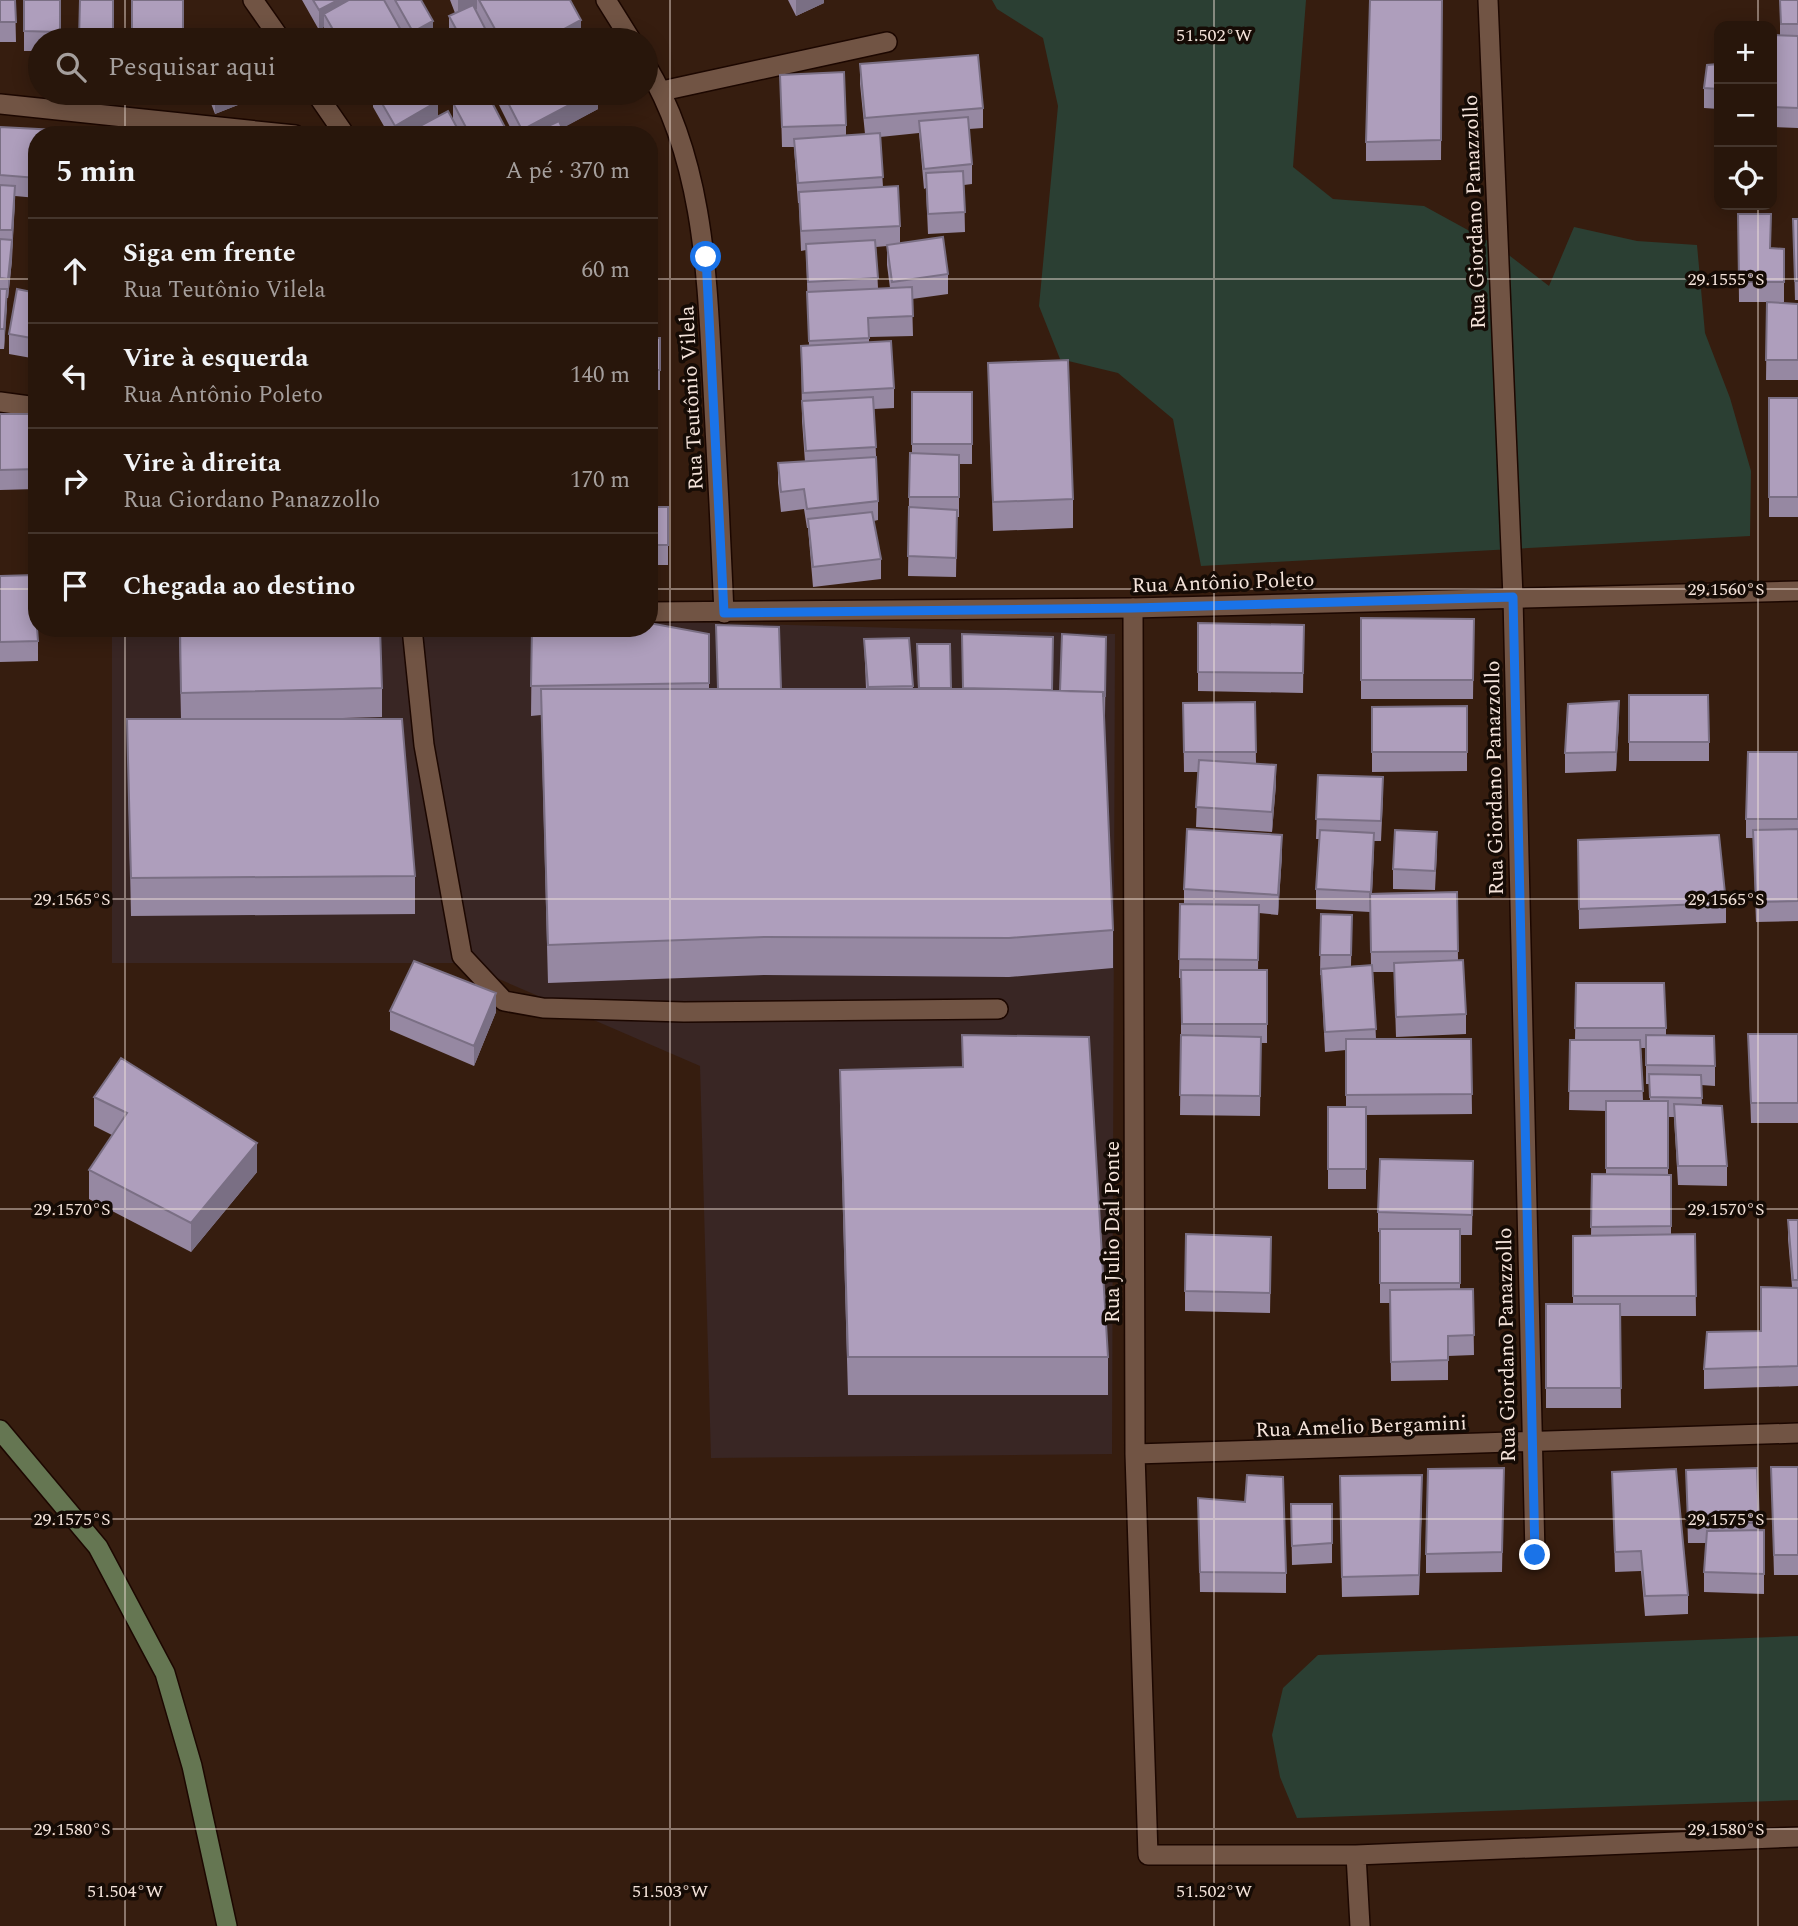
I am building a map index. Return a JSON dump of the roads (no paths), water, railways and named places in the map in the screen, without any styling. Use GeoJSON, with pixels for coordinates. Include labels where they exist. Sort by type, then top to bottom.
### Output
{"type":"FeatureCollection","features":[{"type":"Feature","properties":{"kind":"main road"},"geometry":{"type":"LineString","coordinates":[[0,1430],[98,1547],[165,1673],[192,1766],[227,1926]]}},
{"type":"Feature","properties":{"kind":"street"},"geometry":{"type":"LineString","coordinates":[[253,0],[273,28]]}},
{"type":"Feature","properties":{"kind":"street"},"geometry":{"type":"LineString","coordinates":[[606,0],[624,28]]}},
{"type":"Feature","properties":{"kind":"street","name":"Rua Giordano Panazzollo"},"geometry":{"type":"LineString","coordinates":[[1488,0],[1513,597],[1530,1444],[1535,1555]]}},
{"type":"Feature","properties":{"kind":"street"},"geometry":{"type":"LineString","coordinates":[[662,91],[887,42]]}},
{"type":"Feature","properties":{"kind":"street","name":"Rua Teutônio Vilela"},"geometry":{"type":"LineString","coordinates":[[658,84],[687,164],[706,257],[724,613]]}},
{"type":"Feature","properties":{"kind":"street"},"geometry":{"type":"LineString","coordinates":[[0,104],[209,126]]}},
{"type":"Feature","properties":{"kind":"street"},"geometry":{"type":"LineString","coordinates":[[324,105],[339,126]]}},
{"type":"Feature","properties":{"kind":"street"},"geometry":{"type":"LineString","coordinates":[[0,402],[28,406]]}},
{"type":"Feature","properties":{"kind":"street","name":"Rua Antônio Poleto"},"geometry":{"type":"LineString","coordinates":[[658,612],[1133,608],[1798,591]]}},
{"type":"Feature","properties":{"kind":"street","name":"Rua Julio Dal Ponte"},"geometry":{"type":"LineString","coordinates":[[1133,608],[1135,1454],[1148,1856],[1356,1856]]}},
{"type":"Feature","properties":{"kind":"street"},"geometry":{"type":"LineString","coordinates":[[413,637],[424,745],[462,956],[504,1001],[543,1008],[684,1013],[998,1009]]}},
{"type":"Feature","properties":{"kind":"street","name":"Rua Amelio Bergamini"},"geometry":{"type":"LineString","coordinates":[[1135,1454],[1530,1444],[1798,1433]]}},
{"type":"Feature","properties":{"kind":"street"},"geometry":{"type":"LineString","coordinates":[[1360,1926],[1356,1856],[1798,1838]]}}]}
